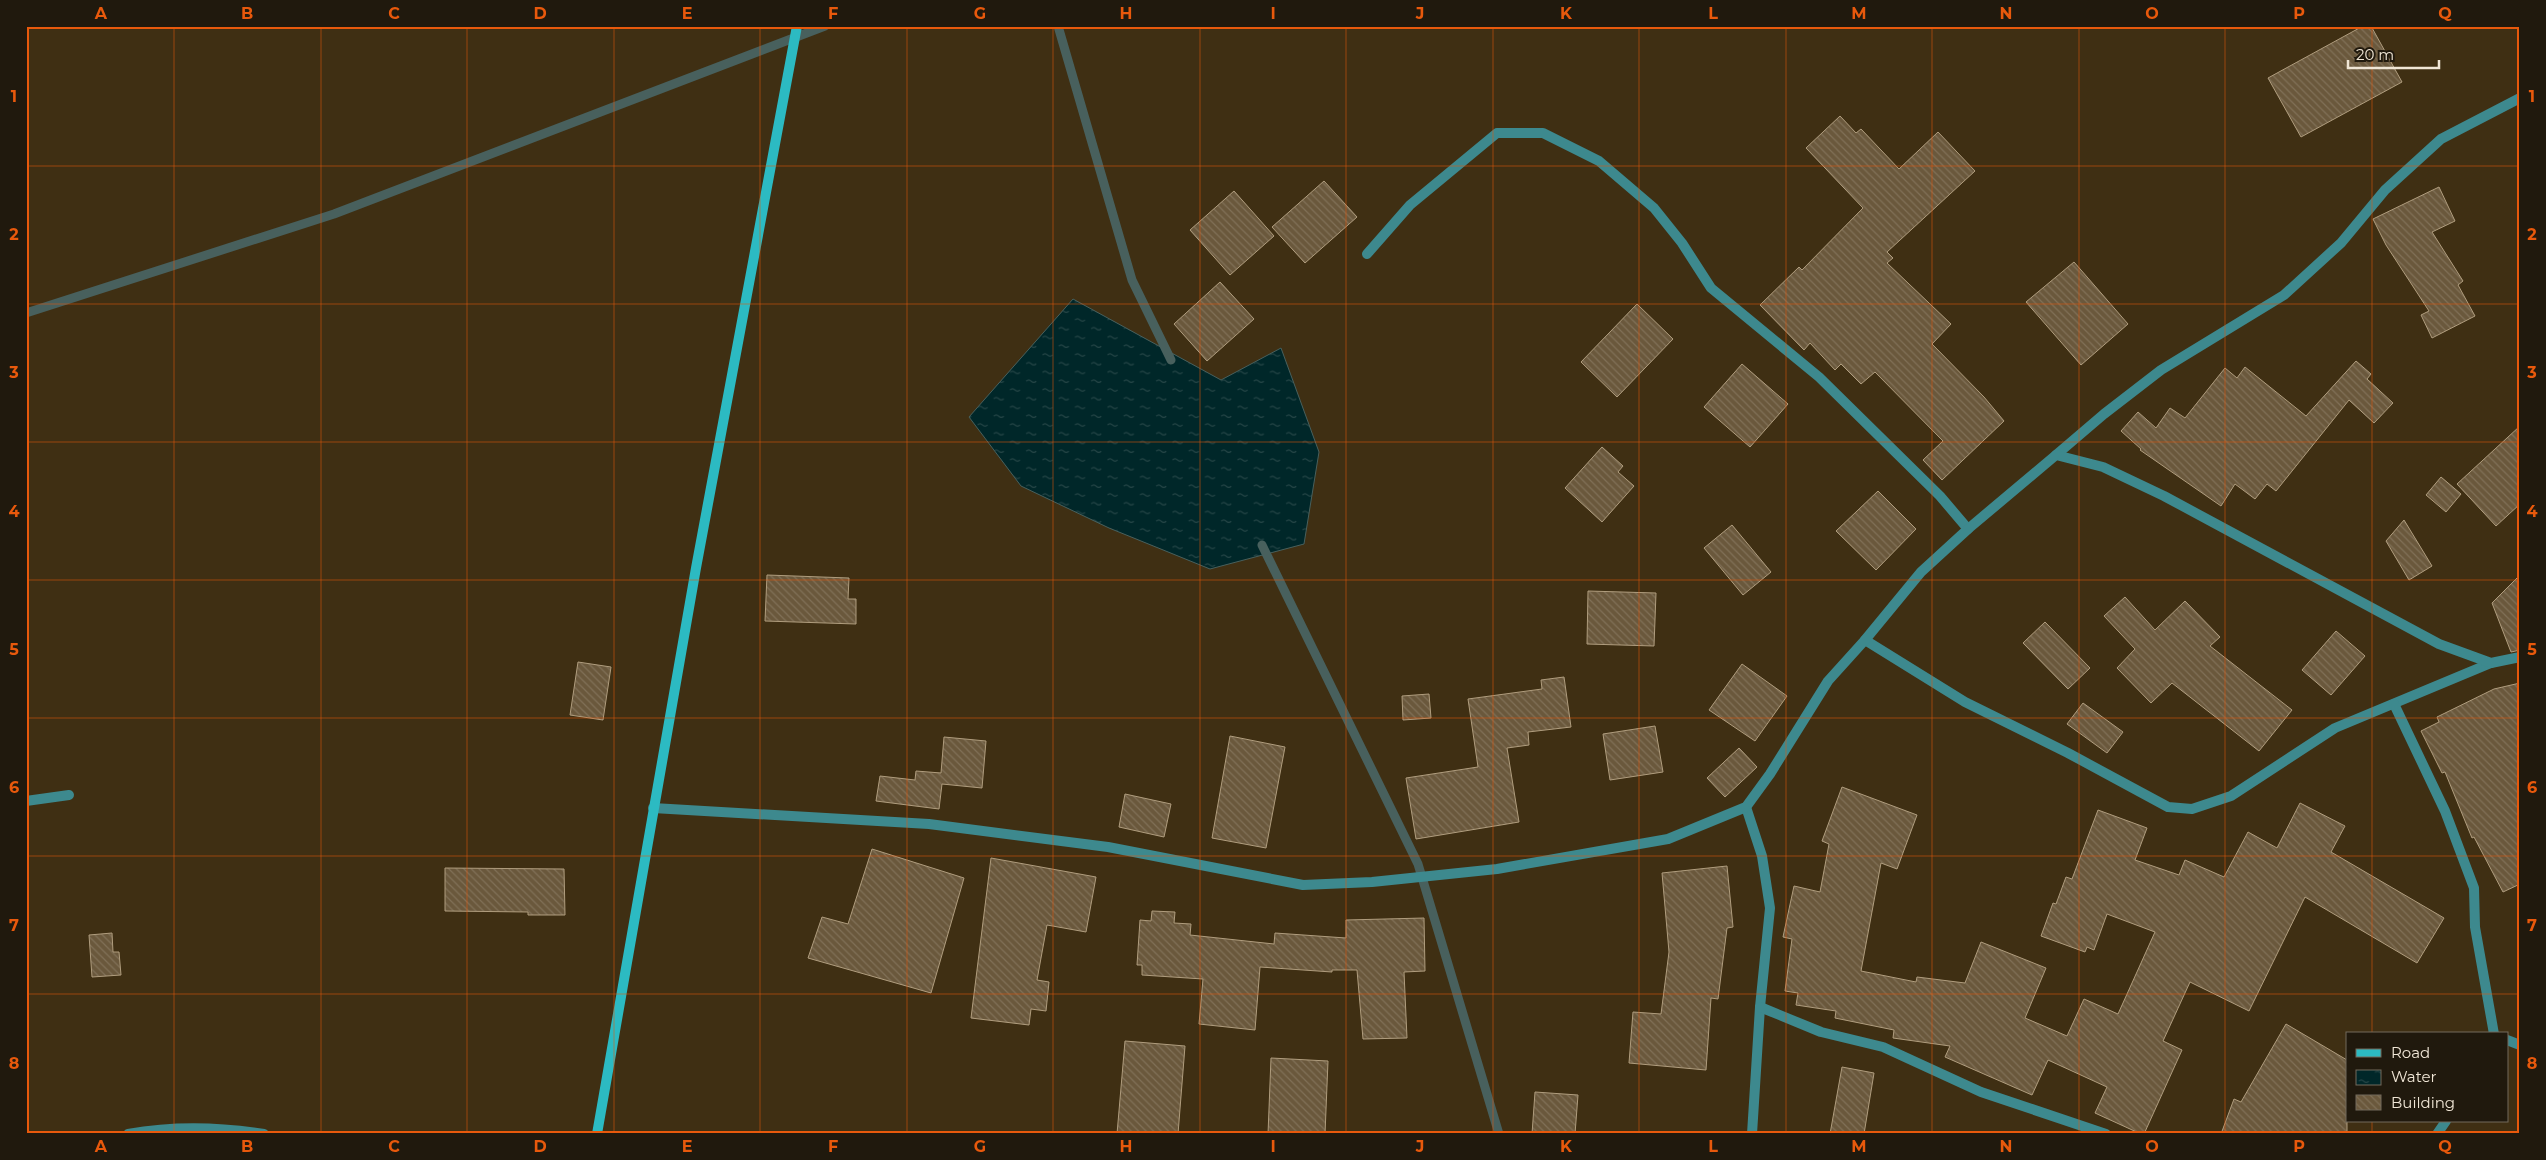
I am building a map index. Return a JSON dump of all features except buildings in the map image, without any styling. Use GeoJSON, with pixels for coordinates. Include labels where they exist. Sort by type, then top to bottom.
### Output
{"type":"FeatureCollection","features":[{"type":"Feature","properties":{"kind":"main road"},"geometry":{"type":"LineString","coordinates":[[597,1134],[653,808],[797,26]]}},
{"type":"Feature","properties":{"kind":"street"},"geometry":{"type":"LineString","coordinates":[[653,808],[930,824],[1108,847],[1303,885],[1372,882],[1497,869],[1668,839],[1746,807],[1770,774],[1828,681],[1865,640],[1921,572],[1968,529],[2104,414],[2161,370],[2284,295],[2341,243],[2385,190],[2441,139],[2520,98]]}},
{"type":"Feature","properties":{"kind":"street"},"geometry":{"type":"LineString","coordinates":[[1367,254],[1410,205],[1497,133],[1542,133],[1599,162],[1654,208],[1682,243],[1711,288],[1819,377],[1940,496],[1968,529]]}},
{"type":"Feature","properties":{"kind":"street"},"geometry":{"type":"LineString","coordinates":[[2056,455],[2103,467],[2156,492],[2439,644],[2491,663]]}},
{"type":"Feature","properties":{"kind":"street"},"geometry":{"type":"LineString","coordinates":[[1865,640],[1965,702],[2068,753],[2168,807],[2192,809],[2231,796],[2335,728],[2491,663],[2520,657]]}},
{"type":"Feature","properties":{"kind":"street"},"geometry":{"type":"LineString","coordinates":[[2394,704],[2444,811],[2474,888],[2475,927],[2494,1032]]}},
{"type":"Feature","properties":{"kind":"street"},"geometry":{"type":"LineString","coordinates":[[26,801],[69,795]]}},
{"type":"Feature","properties":{"kind":"street"},"geometry":{"type":"LineString","coordinates":[[1746,807],[1762,856],[1770,908],[1760,1007],[1752,1134]]}},
{"type":"Feature","properties":{"kind":"street"},"geometry":{"type":"LineString","coordinates":[[1760,1007],[1820,1032],[1883,1047],[1981,1092],[2106,1134]]}},
{"type":"Feature","properties":{"kind":"street"},"geometry":{"type":"LineString","coordinates":[[2508,1040],[2520,1044]]}},
{"type":"Feature","properties":{"kind":"street"},"geometry":{"type":"LineString","coordinates":[[2437,1134],[2445,1122]]}},
{"type":"Feature","properties":{"kind":"street"},"geometry":{"type":"LineString","coordinates":[[128,1134],[161,1128],[244,1131],[264,1134]]}},
{"type":"Feature","properties":{"kind":"water"},"geometry":{"type":"Polygon","coordinates":[[[1073,299],[1221,380],[1281,348],[1319,452],[1304,544],[1210,569],[1109,528],[1021,486],[969,417],[1073,299]]]}},
{"type":"Feature","properties":{"kind":"waterway"},"geometry":{"type":"LineString","coordinates":[[26,313],[334,214],[825,26]]}},
{"type":"Feature","properties":{"kind":"waterway"},"geometry":{"type":"LineString","coordinates":[[1058,26],[1132,280],[1171,360]]}},
{"type":"Feature","properties":{"kind":"waterway"},"geometry":{"type":"LineString","coordinates":[[1262,545],[1418,864],[1499,1134]]}}]}
